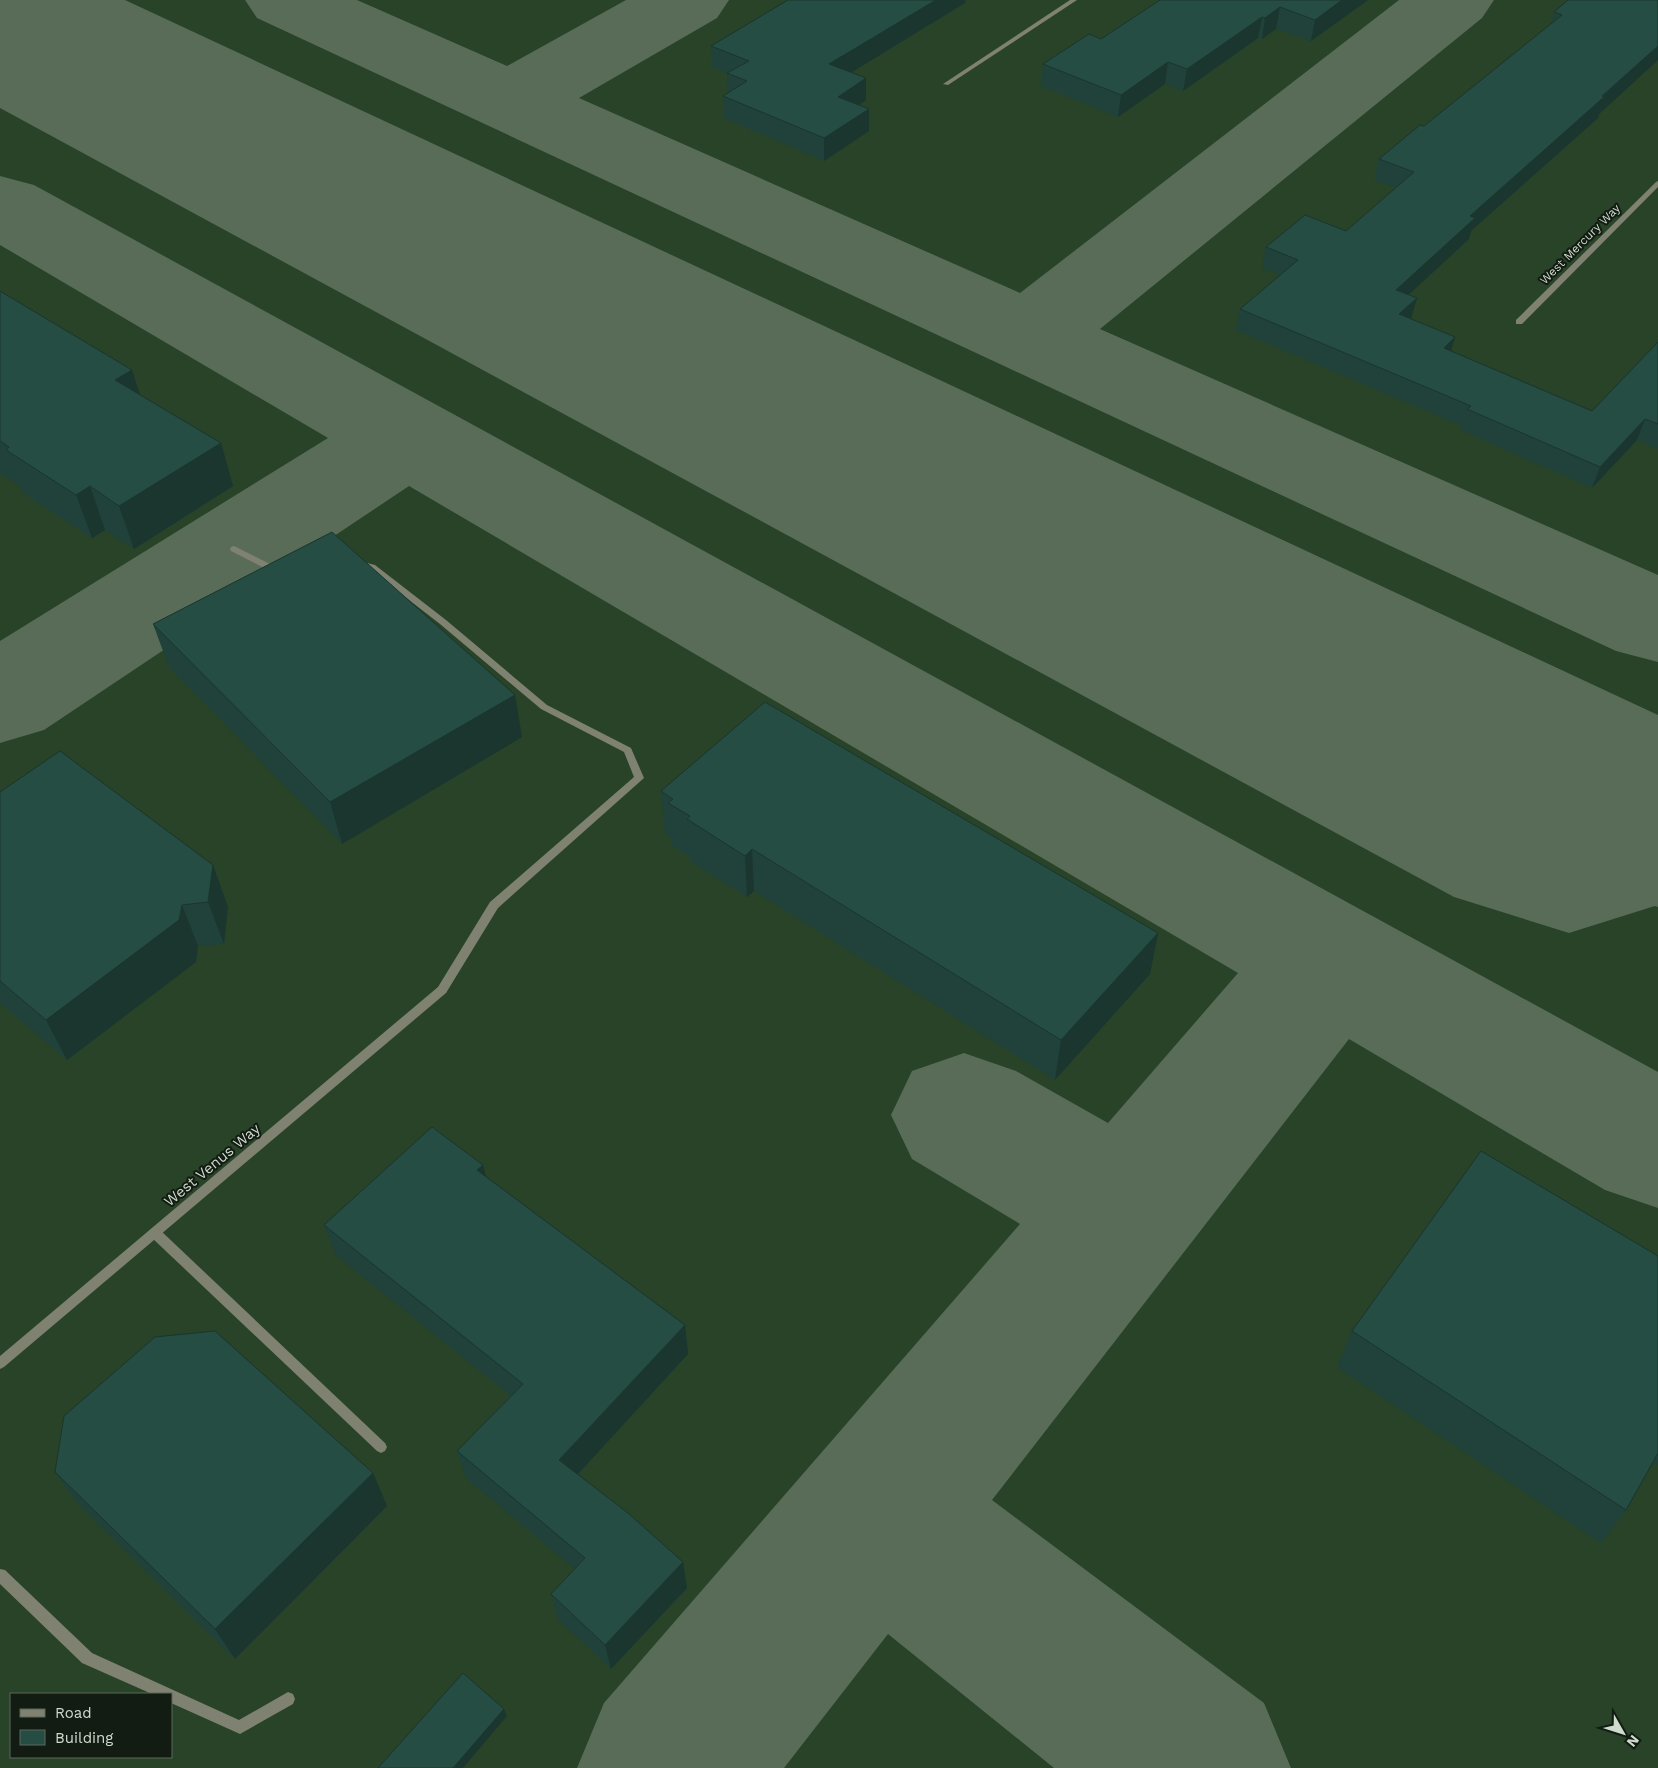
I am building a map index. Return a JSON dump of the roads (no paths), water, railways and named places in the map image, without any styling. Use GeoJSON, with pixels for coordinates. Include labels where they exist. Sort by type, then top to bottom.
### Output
{"type":"FeatureCollection","features":[{"type":"Feature","properties":{"kind":"street"},"geometry":{"type":"LineString","coordinates":[[946,84],[1074,0]]}},
{"type":"Feature","properties":{"kind":"street","name":"West Mercury Way"},"geometry":{"type":"LineString","coordinates":[[1519,322],[1658,183]]}},
{"type":"Feature","properties":{"kind":"street"},"geometry":{"type":"LineString","coordinates":[[234,549],[268,568],[289,574]]}},
{"type":"Feature","properties":{"kind":"street","name":"West Venus Way"},"geometry":{"type":"LineString","coordinates":[[0,1363],[442,990],[494,905],[640,778],[628,750],[544,707],[443,622],[372,567],[350,561]]}},
{"type":"Feature","properties":{"kind":"street"},"geometry":{"type":"LineString","coordinates":[[155,1233],[381,1447]]}},
{"type":"Feature","properties":{"kind":"street"},"geometry":{"type":"LineString","coordinates":[[0,1575],[87,1658],[165,1693]]}},
{"type":"Feature","properties":{"kind":"street"},"geometry":{"type":"LineString","coordinates":[[172,1696],[240,1727],[288,1699]]}}]}
